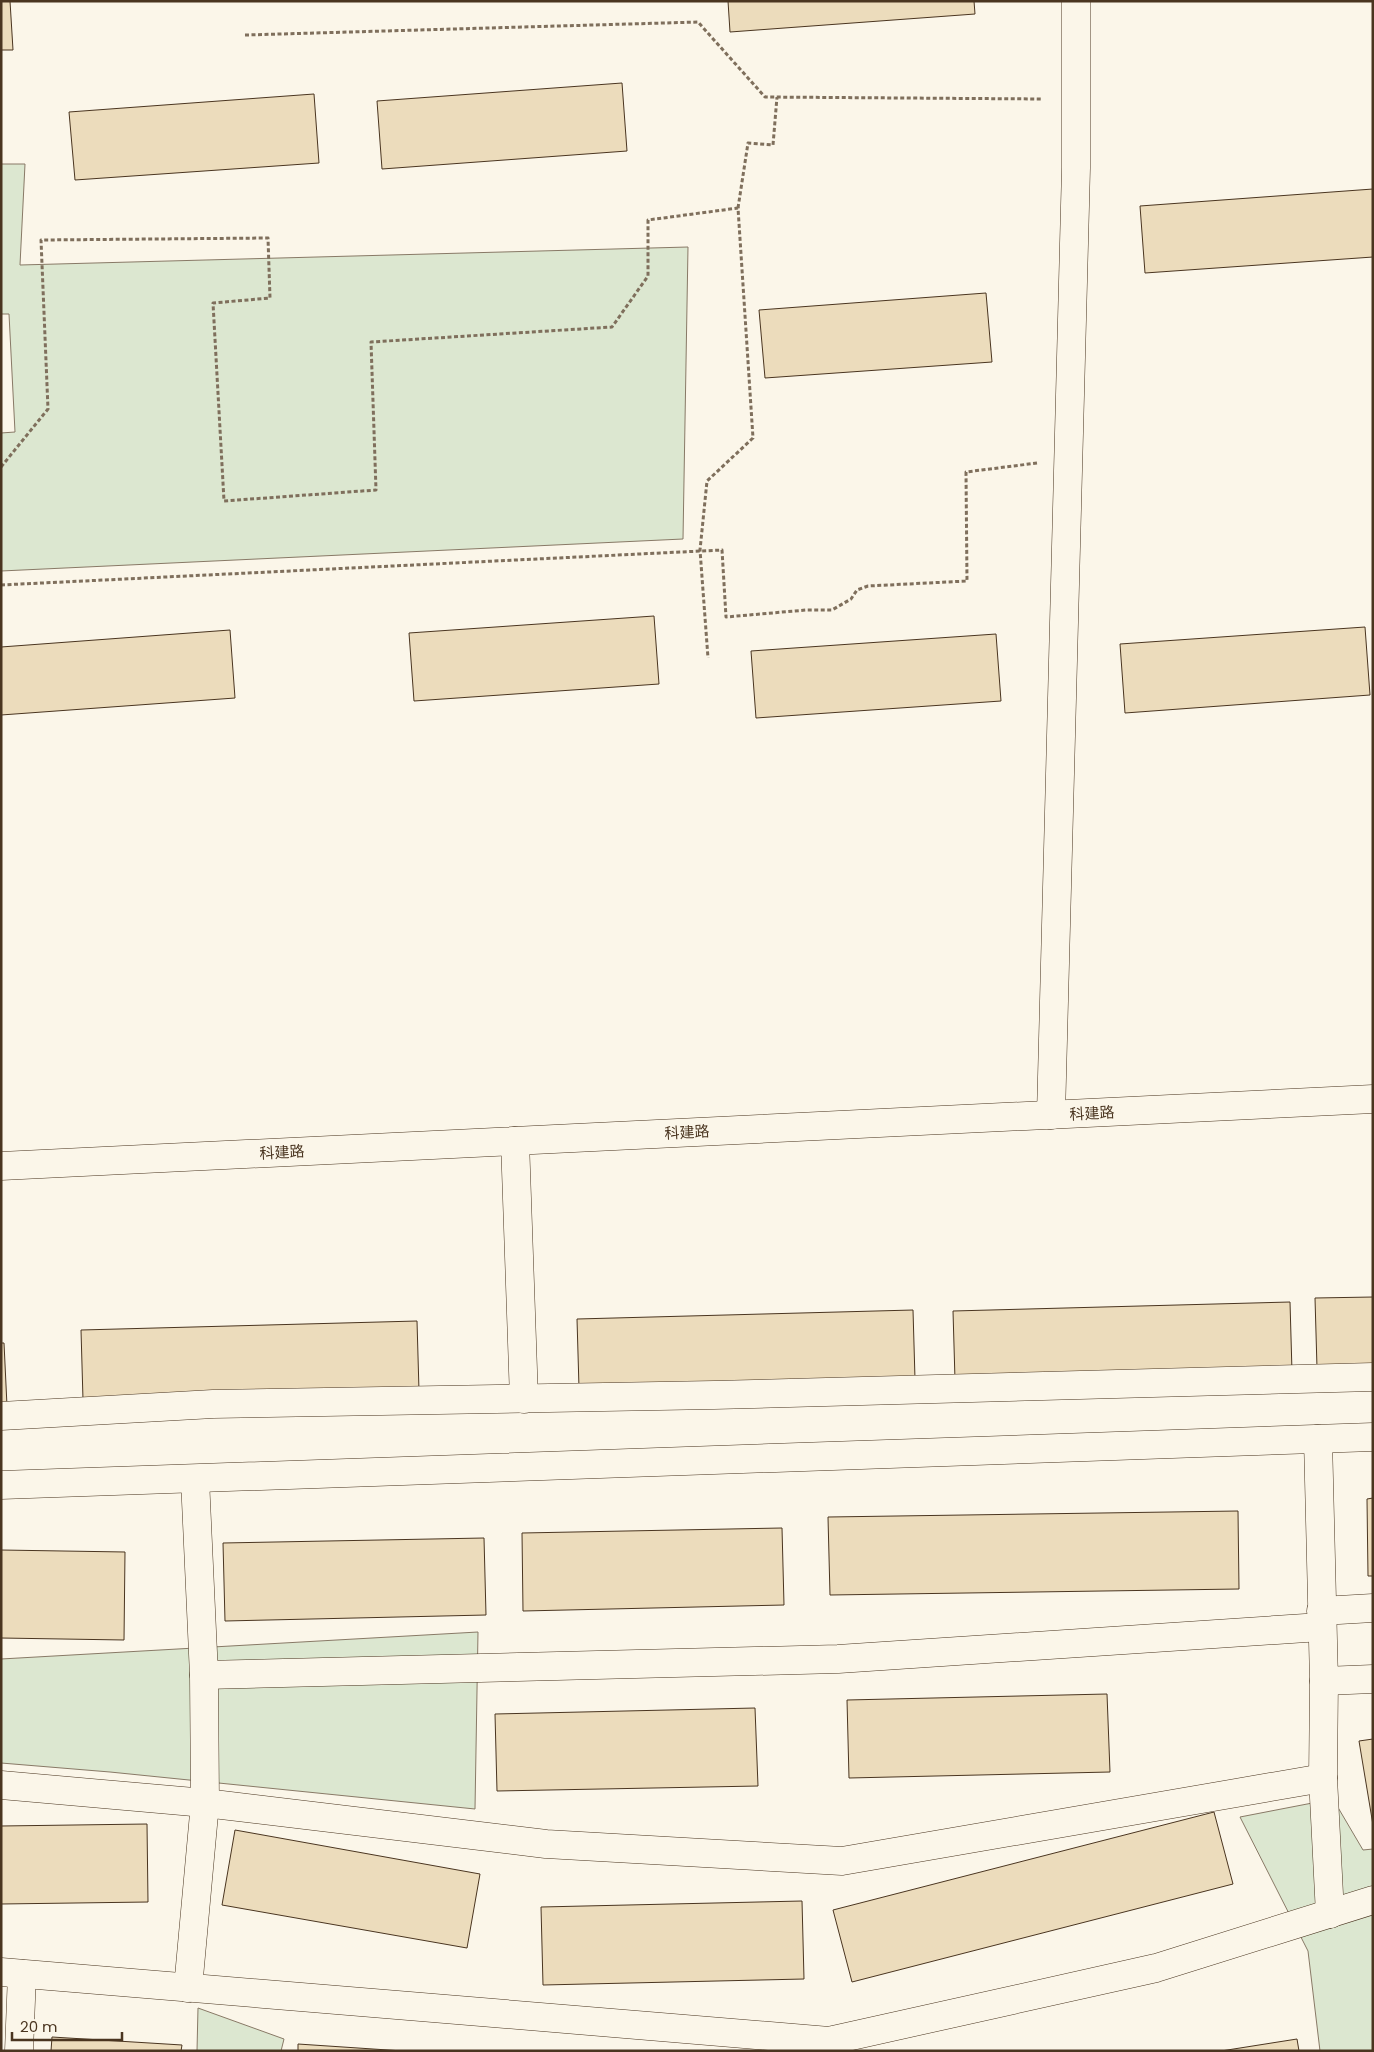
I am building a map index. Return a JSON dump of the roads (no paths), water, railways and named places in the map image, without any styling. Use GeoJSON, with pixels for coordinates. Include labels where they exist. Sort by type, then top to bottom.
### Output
{"type":"FeatureCollection","features":[{"type":"Feature","properties":{"kind":"street"},"geometry":{"type":"LineString","coordinates":[[1050,1115],[1076,168],[1076,1]]}},
{"type":"Feature","properties":{"kind":"street","name":"科建路"},"geometry":{"type":"LineString","coordinates":[[1,1166],[1373,1099]]}},
{"type":"Feature","properties":{"kind":"street"},"geometry":{"type":"LineString","coordinates":[[515,1141],[524,1399]]}},
{"type":"Feature","properties":{"kind":"street"},"geometry":{"type":"LineString","coordinates":[[1,1416],[213,1404],[524,1399],[1373,1377]]}},
{"type":"Feature","properties":{"kind":"street"},"geometry":{"type":"LineString","coordinates":[[1,1485],[1373,1437]]}},
{"type":"Feature","properties":{"kind":"street"},"geometry":{"type":"LineString","coordinates":[[1318,1439],[1324,1681],[1324,1778],[1330,1914]]}},
{"type":"Feature","properties":{"kind":"street"},"geometry":{"type":"LineString","coordinates":[[188,1988],[205,1803],[204,1674],[195,1478]]}},
{"type":"Feature","properties":{"kind":"street"},"geometry":{"type":"LineString","coordinates":[[204,1674],[838,1659],[1321,1619],[1373,1608]]}},
{"type":"Feature","properties":{"kind":"street"},"geometry":{"type":"LineString","coordinates":[[1324,1681],[1373,1678]]}},
{"type":"Feature","properties":{"kind":"street"},"geometry":{"type":"LineString","coordinates":[[1,1785],[205,1803],[546,1844],[842,1861],[1324,1778]]}},
{"type":"Feature","properties":{"kind":"street"},"geometry":{"type":"LineString","coordinates":[[18,2051],[12,1973],[829,2046],[1156,1968],[1373,1900]]}}]}
